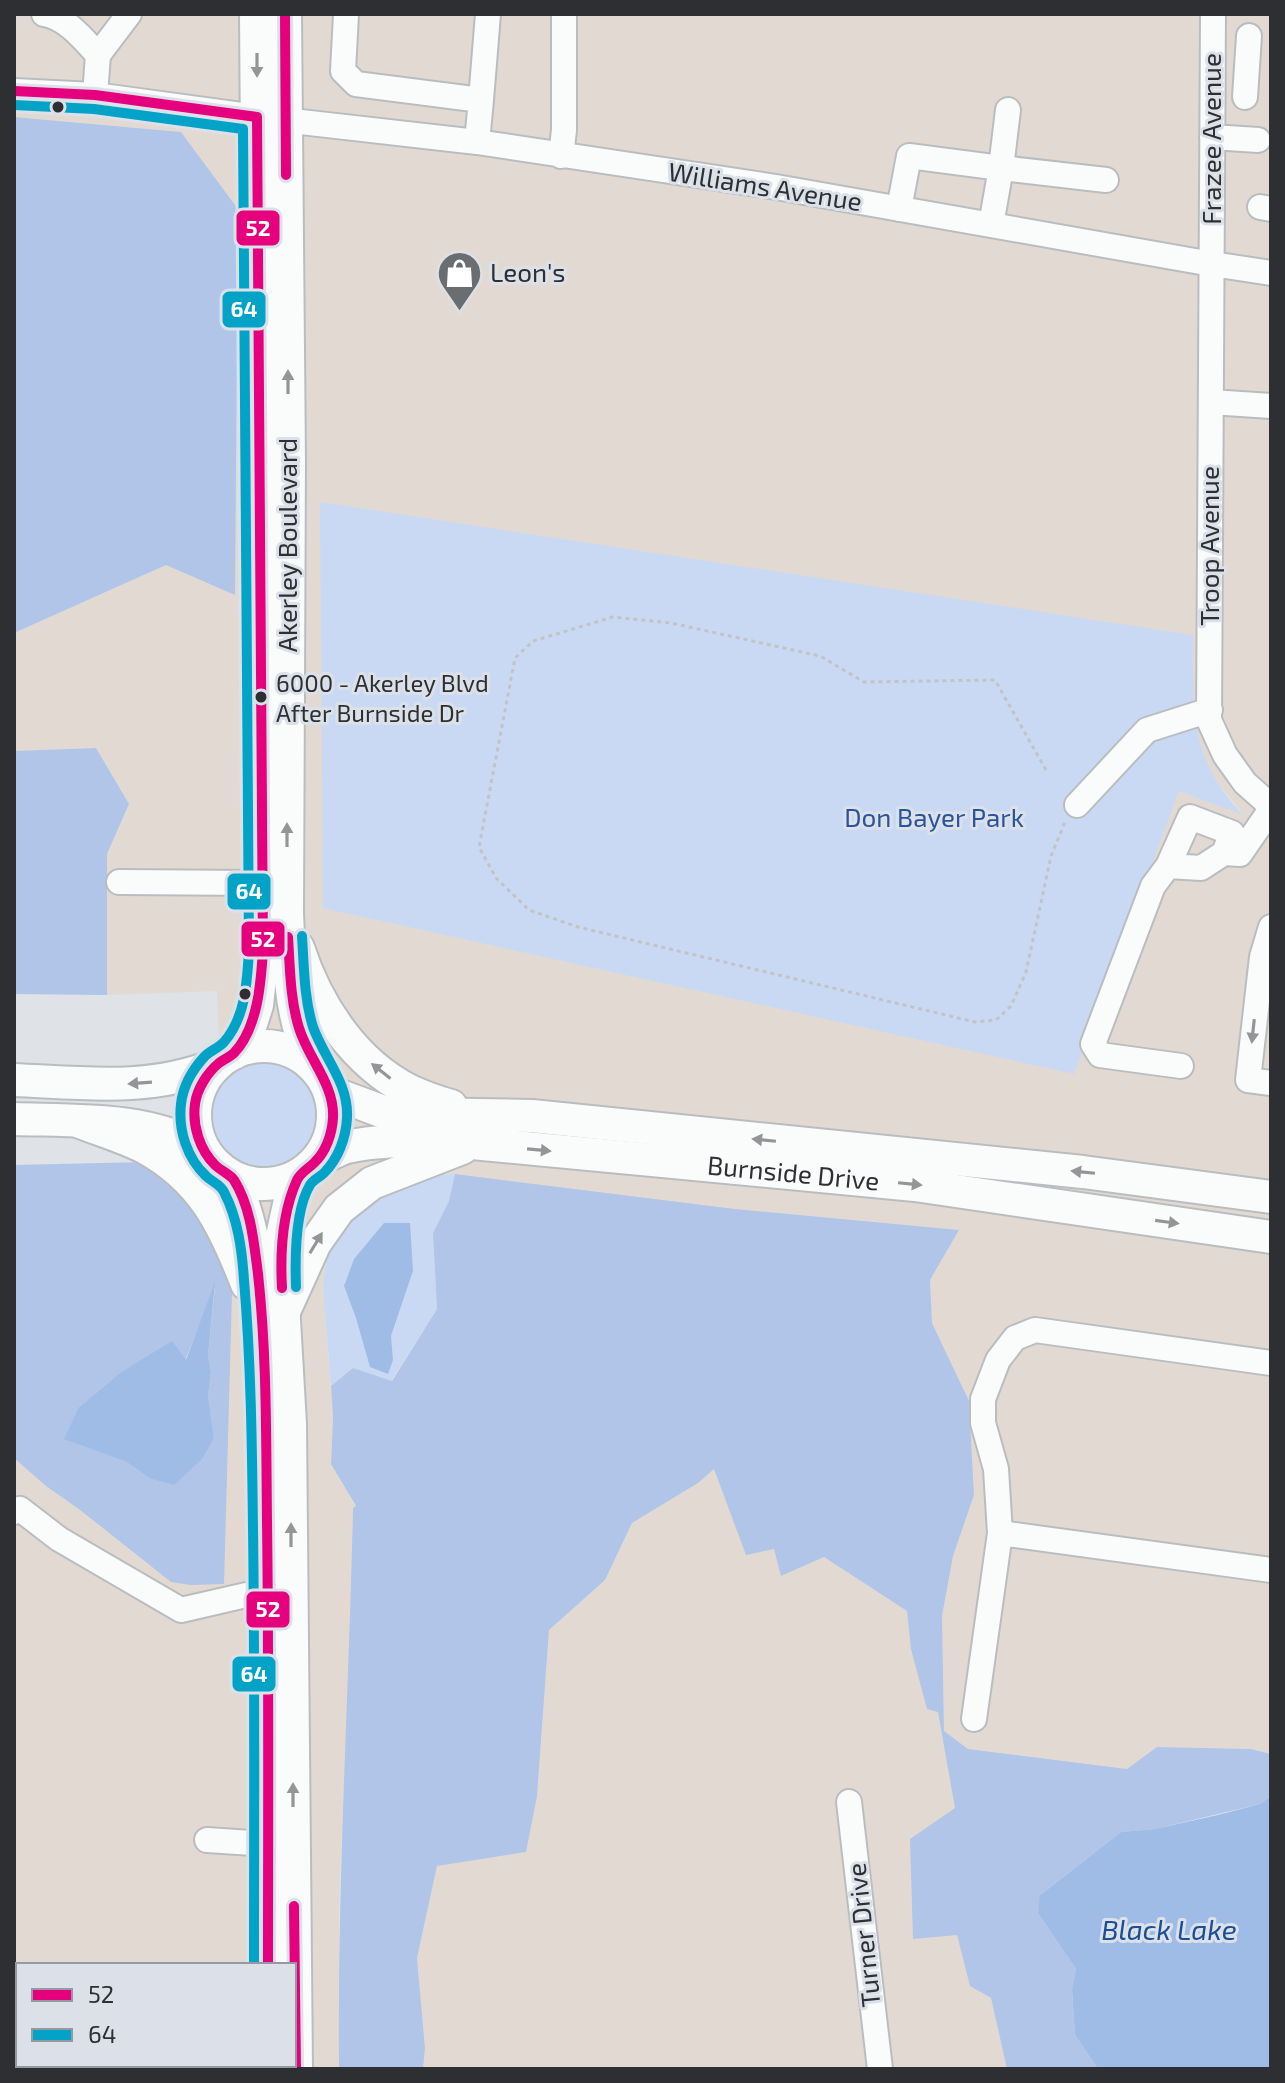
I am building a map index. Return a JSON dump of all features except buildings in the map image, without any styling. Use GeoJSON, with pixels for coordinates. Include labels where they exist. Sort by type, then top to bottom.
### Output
{"type":"FeatureCollection","features":[{"type":"Feature","properties":{"kind":"main road","name":"Akerley Boulevard"},"geometry":{"type":"LineString","coordinates":[[256,14],[272,118],[289,461],[287,913],[290,980],[303,1040],[324,1081]]}},
{"type":"Feature","properties":{"kind":"main road","name":"Akerley Boulevard"},"geometry":{"type":"LineString","coordinates":[[225,1059],[250,1027],[257,1005],[263,950],[272,118],[285,14]]}},
{"type":"Feature","properties":{"kind":"main road"},"geometry":{"type":"LineString","coordinates":[[287,913],[307,976],[331,1019],[356,1050],[383,1074],[476,1130]]}},
{"type":"Feature","properties":{"kind":"main road"},"geometry":{"type":"LineString","coordinates":[[14,1080],[131,1084],[166,1081],[194,1074],[255,1046],[277,1047],[300,1055],[324,1081],[334,1115],[330,1139],[308,1168],[290,1200],[265,1373],[268,1590],[288,1963]]}},
{"type":"Feature","properties":{"kind":"main road"},"geometry":{"type":"LineString","coordinates":[[225,1059],[202,1083],[195,1104],[195,1127],[202,1148],[215,1165],[233,1178],[255,1185],[277,1184],[308,1168]]}},
{"type":"Feature","properties":{"kind":"main road","name":"Burnside Drive"},"geometry":{"type":"LineString","coordinates":[[324,1081],[381,1111],[415,1114],[476,1130],[915,1185],[1271,1237]]}},
{"type":"Feature","properties":{"kind":"main road","name":"Burnside Drive"},"geometry":{"type":"LineString","coordinates":[[308,1168],[344,1148],[476,1130],[532,1116],[1068,1171],[1271,1197]]}},
{"type":"Feature","properties":{"kind":"main road"},"geometry":{"type":"LineString","coordinates":[[14,1119],[124,1124],[159,1130],[202,1148]]}},
{"type":"Feature","properties":{"kind":"main road"},"geometry":{"type":"LineString","coordinates":[[80,1122],[157,1155],[195,1187],[217,1216],[272,1315]]}},
{"type":"Feature","properties":{"kind":"main road"},"geometry":{"type":"LineString","coordinates":[[272,1315],[339,1209],[372,1183],[476,1130]]}},
{"type":"Feature","properties":{"kind":"main road"},"geometry":{"type":"LineString","coordinates":[[233,1178],[245,1204],[272,1315],[290,1424],[280,1845],[268,1963]]}},
{"type":"Feature","properties":{"kind":"street"},"geometry":{"type":"LineString","coordinates":[[44,14],[55,16],[80,35],[98,55]]}},
{"type":"Feature","properties":{"kind":"street"},"geometry":{"type":"LineString","coordinates":[[95,95],[98,55],[129,14]]}},
{"type":"Feature","properties":{"kind":"street"},"geometry":{"type":"LineString","coordinates":[[346,14],[343,71],[356,84],[481,100]]}},
{"type":"Feature","properties":{"kind":"street"},"geometry":{"type":"LineString","coordinates":[[477,142],[488,14]]}},
{"type":"Feature","properties":{"kind":"street"},"geometry":{"type":"LineString","coordinates":[[561,156],[564,130],[564,14]]}},
{"type":"Feature","properties":{"kind":"street"},"geometry":{"type":"LineString","coordinates":[[1213,23],[1260,38],[1245,97]]}},
{"type":"Feature","properties":{"kind":"street","name":"Frazee Avenue"},"geometry":{"type":"LineString","coordinates":[[1212,264],[1213,23]]}},
{"type":"Feature","properties":{"kind":"street","name":"Williams Avenue"},"geometry":{"type":"LineString","coordinates":[[14,91],[95,95],[477,142],[776,187],[1271,273]]}},
{"type":"Feature","properties":{"kind":"street"},"geometry":{"type":"LineString","coordinates":[[991,225],[1008,110]]}},
{"type":"Feature","properties":{"kind":"street"},"geometry":{"type":"LineString","coordinates":[[1212,137],[1258,140]]}},
{"type":"Feature","properties":{"kind":"street"},"geometry":{"type":"LineString","coordinates":[[899,209],[909,156],[1106,180]]}},
{"type":"Feature","properties":{"kind":"street","name":"Troop Avenue"},"geometry":{"type":"LineString","coordinates":[[1212,264],[1209,720],[1225,755],[1245,783],[1271,808]]}},
{"type":"Feature","properties":{"kind":"street"},"geometry":{"type":"LineString","coordinates":[[1211,402],[1271,406]]}},
{"type":"Feature","properties":{"kind":"street"},"geometry":{"type":"LineString","coordinates":[[1077,805],[1147,730],[1210,710]]}},
{"type":"Feature","properties":{"kind":"street"},"geometry":{"type":"LineString","coordinates":[[1224,853],[1240,854],[1271,808]]}},
{"type":"Feature","properties":{"kind":"street"},"geometry":{"type":"LineString","coordinates":[[1168,866],[1201,868],[1224,853],[1232,833],[1190,817],[1168,866],[1153,886],[1093,1044],[1100,1055],[1181,1066]]}},
{"type":"Feature","properties":{"kind":"street"},"geometry":{"type":"LineString","coordinates":[[119,882],[262,883]]}},
{"type":"Feature","properties":{"kind":"street"},"geometry":{"type":"LineString","coordinates":[[1271,927],[1262,957],[1248,1080],[1271,1083]]}},
{"type":"Feature","properties":{"kind":"street"},"geometry":{"type":"LineString","coordinates":[[974,1719],[1000,1533],[996,1469],[983,1423],[983,1399],[998,1360],[1015,1338],[1035,1330],[1271,1363]]}},
{"type":"Feature","properties":{"kind":"street"},"geometry":{"type":"LineString","coordinates":[[14,1512],[20,1509],[59,1539],[181,1610],[268,1590]]}},
{"type":"Feature","properties":{"kind":"street"},"geometry":{"type":"LineString","coordinates":[[1000,1533],[1271,1570]]}},
{"type":"Feature","properties":{"kind":"street","name":"Turner Drive"},"geometry":{"type":"LineString","coordinates":[[849,1802],[880,2069]]}},
{"type":"Feature","properties":{"kind":"street"},"geometry":{"type":"LineString","coordinates":[[207,1840],[280,1845]]}},
{"type":"Feature","properties":{"kind":"path"},"geometry":{"type":"LineString","coordinates":[[1046,770],[995,680],[864,682],[820,656],[671,623],[613,617],[533,641],[515,658],[479,847],[496,878],[529,910],[578,927],[975,1022],[996,1020],[1011,1006],[1026,972],[1051,856],[1065,821],[1077,805]]}},
{"type":"Feature","properties":{"kind":"shaded area"},"geometry":{"type":"Polygon","coordinates":[[[14,14],[1271,14],[1271,1754],[1251,1749],[1157,1747],[1127,1769],[968,1749],[944,1731],[942,1616],[953,1556],[974,1495],[969,1401],[932,1323],[930,1280],[959,1230],[735,1209],[455,1174],[370,1180],[323,1288],[333,1417],[331,1464],[356,1507],[353,1508],[339,1901],[339,2069],[14,2069],[14,2032],[16,2067],[296,2067],[296,1963],[16,1963],[14,2010],[14,1458],[150,1566],[235,1183],[222,1106],[217,991],[107,995],[107,854],[129,804],[96,748],[14,751],[14,633],[166,565],[234,594],[238,209],[181,132],[14,117],[14,14]],[[321,503],[323,907],[1179,791],[1242,813],[1216,781],[1205,761],[1195,726],[321,503]]]}},
{"type":"Feature","properties":{"kind":"shaded area"},"geometry":{"type":"Polygon","coordinates":[[[14,117],[181,132],[238,209],[235,595],[166,565],[14,633],[14,117]]]}},
{"type":"Feature","properties":{"kind":"shaded area"},"geometry":{"type":"Polygon","coordinates":[[[96,748],[129,804],[107,854],[107,995],[14,994],[14,751],[96,748]]]}},
{"type":"Feature","properties":{"kind":"shaded area"},"geometry":{"type":"Polygon","coordinates":[[[145,1162],[235,1183],[224,1584],[171,1582],[14,1458],[14,1165],[145,1162]],[[215,1286],[185,1361],[172,1342],[121,1372],[79,1407],[125,1461],[149,1478],[203,1458],[214,1438],[208,1396],[211,1372],[208,1356],[215,1286]]]}},
{"type":"Feature","properties":{"kind":"shaded area"},"geometry":{"type":"Polygon","coordinates":[[[455,1174],[735,1209],[959,1230],[930,1280],[932,1323],[969,1401],[974,1495],[953,1556],[942,1616],[944,1731],[968,1749],[1127,1769],[1157,1747],[1251,1749],[1271,1754],[1271,1796],[1260,1804],[1155,1829],[1121,1832],[1041,1894],[1038,1913],[1076,1969],[1072,1991],[1075,2035],[1098,2069],[1007,2069],[991,1998],[970,1986],[957,1935],[913,1939],[910,1839],[955,1808],[938,1712],[927,1709],[911,1649],[907,1611],[824,1557],[781,1576],[774,1549],[746,1555],[714,1469],[698,1483],[632,1523],[605,1580],[549,1630],[537,1796],[526,1852],[437,1866],[417,1958],[425,2048],[423,2069],[339,2069],[341,1859],[353,1508],[356,1506],[331,1464],[331,1386],[353,1368],[392,1381],[437,1309],[433,1233],[449,1201],[455,1174]]]}},
{"type":"Feature","properties":{"kind":"shaded area"},"geometry":{"type":"Polygon","coordinates":[[[715,1468],[774,1549],[782,1576],[824,1557],[907,1611],[911,1649],[938,1712],[956,1808],[914,1939],[957,1934],[970,1986],[991,1998],[1007,2069],[423,2069],[425,2048],[417,1958],[437,1866],[537,1796],[549,1630],[605,1580],[632,1523],[698,1483],[715,1468]]]}},
{"type":"Feature","properties":{"kind":"green space","name":"Don Bayer Park"},"geometry":{"type":"Polygon","coordinates":[[[320,502],[1193,635],[1195,710],[1203,752],[1225,794],[1243,815],[1179,791],[1074,1074],[323,908],[320,502]]]}},
{"type":"Feature","properties":{"kind":"green space"},"geometry":{"type":"Polygon","coordinates":[[[258,1055],[281,1059],[300,1073],[314,1092],[318,1115],[314,1138],[300,1157],[281,1171],[258,1175],[235,1171],[216,1157],[202,1138],[198,1115],[202,1092],[216,1073],[235,1059],[258,1055]]]}},
{"type":"Feature","properties":{"kind":"green space"},"geometry":{"type":"Polygon","coordinates":[[[455,1174],[449,1201],[433,1233],[437,1309],[391,1381],[353,1368],[331,1386],[323,1288],[331,1214],[370,1180],[455,1174]],[[413,1271],[344,1286],[356,1318],[387,1374],[393,1360],[391,1336],[413,1271]]]}},
{"type":"Feature","properties":{"kind":"water"},"geometry":{"type":"Polygon","coordinates":[[[384,1223],[410,1223],[413,1271],[391,1336],[393,1360],[388,1374],[370,1367],[344,1286],[354,1259],[384,1223]]]}},
{"type":"Feature","properties":{"kind":"water"},"geometry":{"type":"Polygon","coordinates":[[[215,1282],[208,1356],[211,1372],[208,1396],[214,1438],[203,1458],[174,1485],[149,1478],[125,1461],[64,1439],[79,1407],[121,1372],[172,1341],[186,1360],[215,1282]]]}},
{"type":"Feature","properties":{"kind":"water","name":"Black Lake"},"geometry":{"type":"Polygon","coordinates":[[[1271,1796],[1271,2069],[1098,2069],[1075,2035],[1072,1990],[1076,1969],[1038,1913],[1040,1895],[1121,1832],[1155,1829],[1218,1815],[1260,1804],[1271,1796]]]}},
{"type":"Feature","properties":{"kind":"transit line","name":"52"},"geometry":{"type":"LineString","coordinates":[[285,14],[286,175]]}},
{"type":"Feature","properties":{"kind":"transit line","name":"52"},"geometry":{"type":"LineString","coordinates":[[14,91],[95,95],[257,117],[263,950],[257,1004],[248,1031],[234,1053],[207,1076],[198,1093],[194,1112],[201,1145],[215,1165],[234,1180],[248,1213],[261,1305],[266,1460],[268,1963]]}},
{"type":"Feature","properties":{"kind":"transit line","name":"64"},"geometry":{"type":"LineString","coordinates":[[14,105],[94,109],[243,129],[249,950],[244,998],[237,1021],[224,1042],[205,1056],[193,1072],[184,1091],[180,1114],[185,1143],[194,1161],[222,1189],[229,1202],[243,1269],[252,1466],[254,1963]]}},
{"type":"Feature","properties":{"kind":"transit line","name":"64"},"geometry":{"type":"LineString","coordinates":[[296,1287],[296,1249],[301,1208],[310,1185],[337,1155],[347,1118],[344,1093],[310,1016],[302,936]]}},
{"type":"Feature","properties":{"kind":"transit line","name":"52"},"geometry":{"type":"LineString","coordinates":[[282,1288],[283,1233],[288,1206],[299,1177],[325,1148],[333,1118],[330,1094],[303,1039],[296,1017],[288,937]]}},
{"type":"Feature","properties":{"kind":"transit line","name":"52"},"geometry":{"type":"LineString","coordinates":[[294,1906],[295,1963]]}},
{"type":"Feature","properties":{"kind":"place","name":"Leon's"},"geometry":{"type":"Point","coordinates":[459,312]}},
{"type":"Feature","properties":{"kind":"place","name":"6000 - Akerley Blvd After Burnside Dr"},"geometry":{"type":"Point","coordinates":[261,697]}}]}
